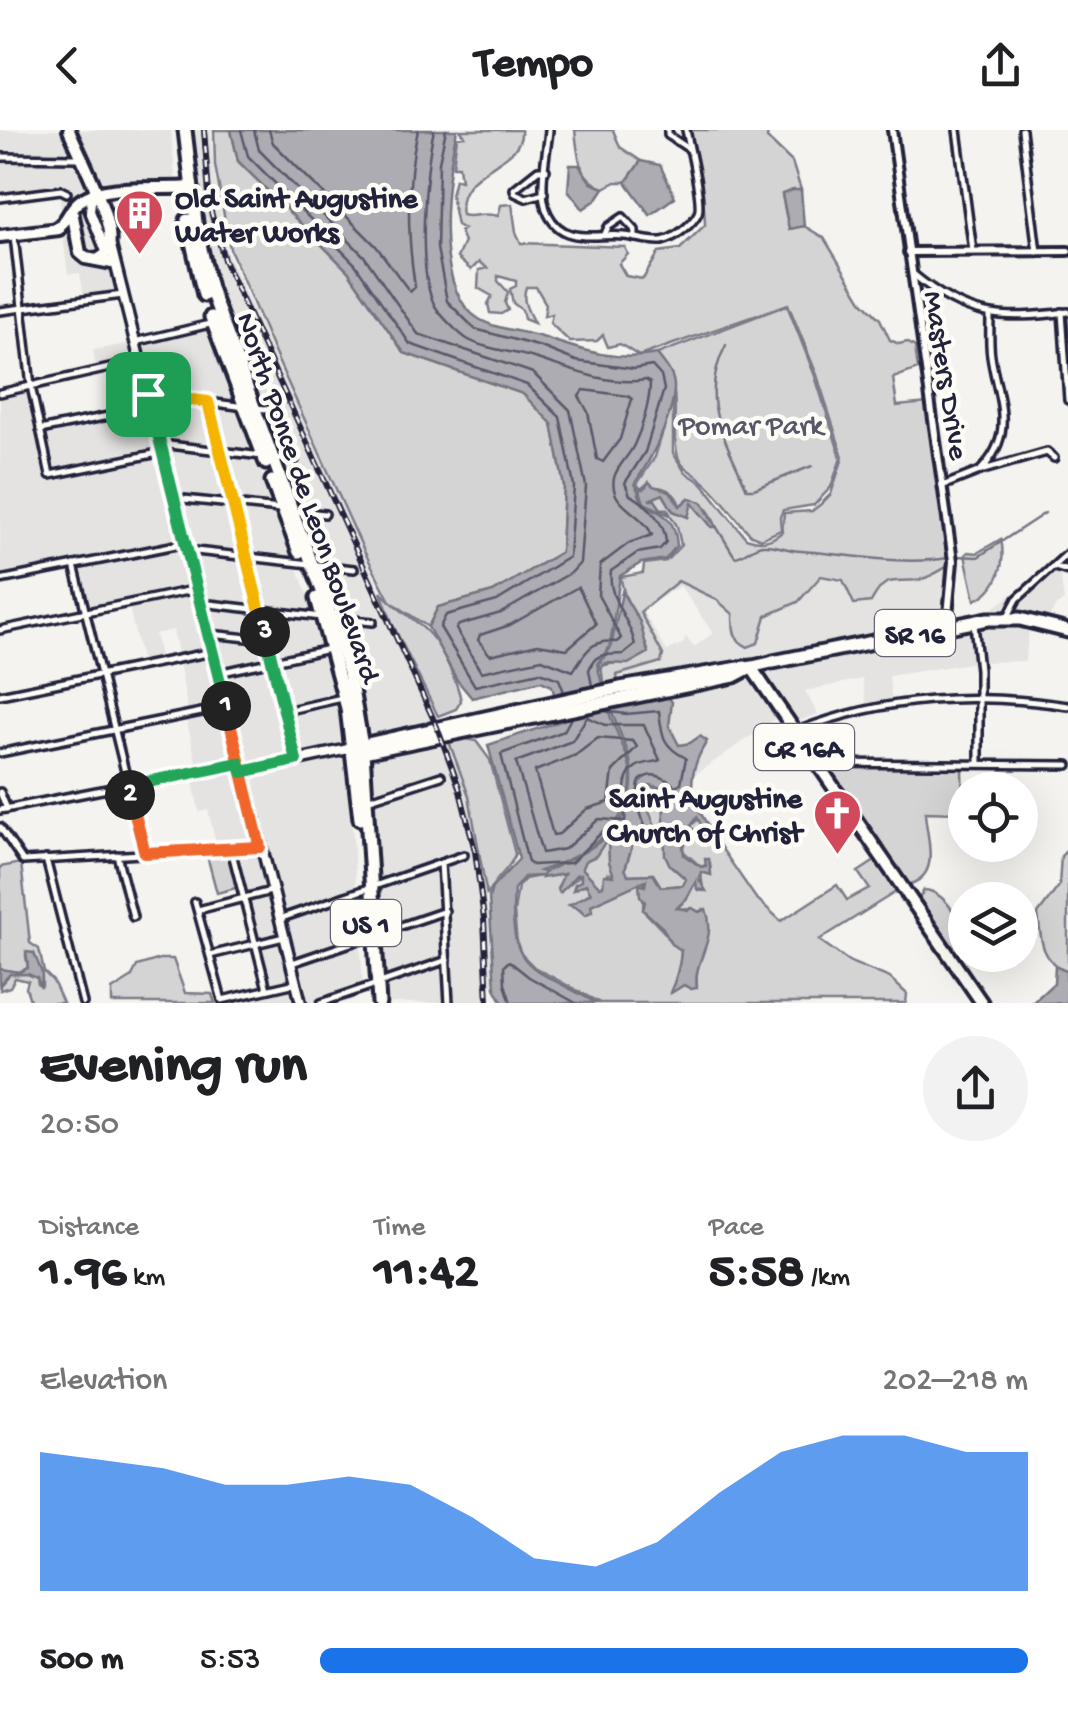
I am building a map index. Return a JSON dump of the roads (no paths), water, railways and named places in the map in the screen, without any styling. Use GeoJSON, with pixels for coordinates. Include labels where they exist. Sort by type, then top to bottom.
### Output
{"type":"FeatureCollection","features":[{"type":"Feature","properties":{"kind":"highway","name":"North Ponce de Leon Boulevard"},"geometry":{"type":"LineString","coordinates":[[178,130],[195,263],[328,617],[359,720],[374,984],[379,1003]]}},
{"type":"Feature","properties":{"kind":"highway","name":"North Ponce de Leon Boulevard"},"geometry":{"type":"LineString","coordinates":[[185,130],[187,188]]}},
{"type":"Feature","properties":{"kind":"highway","name":"SR 16"},"geometry":{"type":"LineString","coordinates":[[773,662],[974,621],[1008,618],[1068,631]]}},
{"type":"Feature","properties":{"kind":"highway","name":"North Ponce de Leon Boulevard"},"geometry":{"type":"LineString","coordinates":[[337,648],[360,748],[367,800],[368,888]]}},
{"type":"Feature","properties":{"kind":"highway","name":"SR 16"},"geometry":{"type":"LineString","coordinates":[[360,748],[621,693],[734,676],[751,668]]}},
{"type":"Feature","properties":{"kind":"highway","name":"SR 16"},"geometry":{"type":"LineString","coordinates":[[360,748],[399,735],[550,708]]}},
{"type":"Feature","properties":{"kind":"highway"},"geometry":{"type":"LineString","coordinates":[[359,720],[372,735],[399,735]]}},
{"type":"Feature","properties":{"kind":"highway","name":"North Ponce de Leon Boulevard"},"geometry":{"type":"LineString","coordinates":[[371,1003],[374,984]]}},
{"type":"Feature","properties":{"kind":"main road"},"geometry":{"type":"LineString","coordinates":[[68,130],[91,176],[91,215],[123,294],[302,1003]]}},
{"type":"Feature","properties":{"kind":"main road"},"geometry":{"type":"LineString","coordinates":[[55,229],[66,223],[72,210],[91,195],[187,188]]}},
{"type":"Feature","properties":{"kind":"main road"},"geometry":{"type":"LineString","coordinates":[[109,257],[101,209],[104,198],[121,191]]}},
{"type":"Feature","properties":{"kind":"main road"},"geometry":{"type":"LineString","coordinates":[[91,195],[101,209]]}},
{"type":"Feature","properties":{"kind":"main road"},"geometry":{"type":"LineString","coordinates":[[72,210],[83,256],[109,257]]}},
{"type":"Feature","properties":{"kind":"main road"},"geometry":{"type":"LineString","coordinates":[[0,236],[14,238],[55,229],[68,229],[75,235]]}},
{"type":"Feature","properties":{"kind":"main road","name":"SR 16"},"geometry":{"type":"LineString","coordinates":[[751,668],[773,662]]}},
{"type":"Feature","properties":{"kind":"main road","name":"CR 16A"},"geometry":{"type":"LineString","coordinates":[[751,668],[982,1003]]}},
{"type":"Feature","properties":{"kind":"main road","name":"SR 16"},"geometry":{"type":"LineString","coordinates":[[240,767],[360,748]]}},
{"type":"Feature","properties":{"kind":"street"},"geometry":{"type":"LineString","coordinates":[[549,130],[544,193],[548,213],[560,228],[577,236],[636,238],[669,238],[698,213],[700,199],[686,130]]}},
{"type":"Feature","properties":{"kind":"street"},"geometry":{"type":"LineString","coordinates":[[668,130],[668,135],[689,148]]}},
{"type":"Feature","properties":{"kind":"street","name":"Masters Drive"},"geometry":{"type":"LineString","coordinates":[[892,130],[952,557],[947,626]]}},
{"type":"Feature","properties":{"kind":"street"},"geometry":{"type":"LineString","coordinates":[[957,130],[973,251]]}},
{"type":"Feature","properties":{"kind":"street"},"geometry":{"type":"LineString","coordinates":[[1022,130],[1037,252]]}},
{"type":"Feature","properties":{"kind":"street"},"geometry":{"type":"LineString","coordinates":[[0,157],[82,158]]}},
{"type":"Feature","properties":{"kind":"street"},"geometry":{"type":"LineString","coordinates":[[544,193],[526,198],[514,189],[538,170],[546,170]]}},
{"type":"Feature","properties":{"kind":"street"},"geometry":{"type":"LineString","coordinates":[[0,198],[60,190],[67,194]]}},
{"type":"Feature","properties":{"kind":"street"},"geometry":{"type":"LineString","coordinates":[[605,236],[608,227],[622,217],[635,230],[636,238]]}},
{"type":"Feature","properties":{"kind":"street"},"geometry":{"type":"LineString","coordinates":[[14,238],[31,386],[50,475],[162,448],[220,450],[294,460]]}},
{"type":"Feature","properties":{"kind":"street"},"geometry":{"type":"LineString","coordinates":[[908,252],[1068,251]]}},
{"type":"Feature","properties":{"kind":"street"},"geometry":{"type":"LineString","coordinates":[[910,272],[962,308],[990,316],[1065,312],[1068,400]]}},
{"type":"Feature","properties":{"kind":"street"},"geometry":{"type":"LineString","coordinates":[[914,298],[930,288]]}},
{"type":"Feature","properties":{"kind":"street"},"geometry":{"type":"LineString","coordinates":[[0,312],[123,294]]}},
{"type":"Feature","properties":{"kind":"street"},"geometry":{"type":"LineString","coordinates":[[980,471],[993,452],[1002,423],[1002,397],[990,347],[990,316]]}},
{"type":"Feature","properties":{"kind":"street"},"geometry":{"type":"LineString","coordinates":[[135,342],[217,322]]}},
{"type":"Feature","properties":{"kind":"street"},"geometry":{"type":"LineString","coordinates":[[0,393],[140,361]]}},
{"type":"Feature","properties":{"kind":"street"},"geometry":{"type":"LineString","coordinates":[[148,394],[276,410]]}},
{"type":"Feature","properties":{"kind":"street"},"geometry":{"type":"LineString","coordinates":[[208,402],[296,760]]}},
{"type":"Feature","properties":{"kind":"street"},"geometry":{"type":"LineString","coordinates":[[40,430],[152,407]]}},
{"type":"Feature","properties":{"kind":"street"},"geometry":{"type":"LineString","coordinates":[[942,486],[1030,456],[1054,456]]}},
{"type":"Feature","properties":{"kind":"street"},"geometry":{"type":"LineString","coordinates":[[174,498],[325,514]]}},
{"type":"Feature","properties":{"kind":"street"},"geometry":{"type":"LineString","coordinates":[[0,580],[187,546],[354,568]]}},
{"type":"Feature","properties":{"kind":"street"},"geometry":{"type":"LineString","coordinates":[[1008,618],[1016,599],[1068,553]]}},
{"type":"Feature","properties":{"kind":"street"},"geometry":{"type":"LineString","coordinates":[[74,565],[145,853]]}},
{"type":"Feature","properties":{"kind":"street"},"geometry":{"type":"LineString","coordinates":[[1055,567],[1068,571]]}},
{"type":"Feature","properties":{"kind":"street"},"geometry":{"type":"LineString","coordinates":[[0,630],[197,589]]}},
{"type":"Feature","properties":{"kind":"street"},"geometry":{"type":"LineString","coordinates":[[201,603],[373,622]]}},
{"type":"Feature","properties":{"kind":"street"},"geometry":{"type":"LineString","coordinates":[[974,621],[979,764]]}},
{"type":"Feature","properties":{"kind":"street"},"geometry":{"type":"LineString","coordinates":[[208,634],[266,640]]}},
{"type":"Feature","properties":{"kind":"street"},"geometry":{"type":"LineString","coordinates":[[218,673],[337,648]]}},
{"type":"Feature","properties":{"kind":"street"},"geometry":{"type":"LineString","coordinates":[[0,695],[212,652]]}},
{"type":"Feature","properties":{"kind":"street"},"geometry":{"type":"LineString","coordinates":[[794,732],[842,714],[920,700],[978,697],[1068,706]]}},
{"type":"Feature","properties":{"kind":"street"},"geometry":{"type":"LineString","coordinates":[[286,711],[346,698]]}},
{"type":"Feature","properties":{"kind":"street"},"geometry":{"type":"LineString","coordinates":[[0,753],[226,707]]}},
{"type":"Feature","properties":{"kind":"street"},"geometry":{"type":"LineString","coordinates":[[816,764],[1068,765]]}},
{"type":"Feature","properties":{"kind":"street"},"geometry":{"type":"LineString","coordinates":[[0,792],[3,810],[240,767]]}},
{"type":"Feature","properties":{"kind":"street"},"geometry":{"type":"LineString","coordinates":[[367,800],[442,776]]}},
{"type":"Feature","properties":{"kind":"street"},"geometry":{"type":"LineString","coordinates":[[0,828],[22,860],[260,847]]}},
{"type":"Feature","properties":{"kind":"street"},"geometry":{"type":"LineString","coordinates":[[231,849],[267,989]]}},
{"type":"Feature","properties":{"kind":"street"},"geometry":{"type":"LineString","coordinates":[[117,855],[133,917]]}},
{"type":"Feature","properties":{"kind":"street"},"geometry":{"type":"LineString","coordinates":[[279,919],[464,855]]}},
{"type":"Feature","properties":{"kind":"street"},"geometry":{"type":"LineString","coordinates":[[46,859],[83,1003]]}},
{"type":"Feature","properties":{"kind":"street"},"geometry":{"type":"LineString","coordinates":[[441,862],[449,1003]]}},
{"type":"Feature","properties":{"kind":"street"},"geometry":{"type":"LineString","coordinates":[[198,910],[272,891]]}},
{"type":"Feature","properties":{"kind":"street"},"geometry":{"type":"LineString","coordinates":[[196,902],[222,1000],[296,983]]}},
{"type":"Feature","properties":{"kind":"street"},"geometry":{"type":"LineString","coordinates":[[291,964],[445,911]]}},
{"type":"Feature","properties":{"kind":"street"},"geometry":{"type":"LineString","coordinates":[[210,955],[284,937]]}},
{"type":"Feature","properties":{"kind":"street"},"geometry":{"type":"LineString","coordinates":[[321,1003],[448,960]]}},
{"type":"Feature","properties":{"kind":"water"},"geometry":{"type":"Polygon","coordinates":[[[231,130],[457,130],[449,175],[446,231],[454,284],[464,304],[486,323],[587,351],[628,357],[657,354],[671,374],[674,389],[670,412],[635,483],[643,504],[671,523],[677,545],[666,559],[641,563],[620,576],[610,646],[597,664],[609,712],[628,762],[629,795],[623,812],[601,838],[572,858],[540,871],[544,872],[542,876],[524,877],[514,889],[513,917],[520,952],[540,973],[596,1003],[503,1003],[495,988],[489,898],[492,888],[519,859],[488,745],[561,721],[552,686],[541,681],[472,698],[457,680],[428,627],[438,607],[493,592],[561,552],[564,486],[552,424],[523,394],[404,353],[348,271],[238,161],[231,130]]]}},
{"type":"Feature","properties":{"kind":"water"},"geometry":{"type":"Polygon","coordinates":[[[641,161],[660,165],[675,197],[650,215],[626,182],[641,161]]]}},
{"type":"Feature","properties":{"kind":"water"},"geometry":{"type":"Polygon","coordinates":[[[570,165],[579,165],[591,183],[604,188],[583,209],[568,190],[570,165]]]}},
{"type":"Feature","properties":{"kind":"water"},"geometry":{"type":"Polygon","coordinates":[[[801,190],[804,226],[789,229],[782,194],[801,190]]]}},
{"type":"Feature","properties":{"kind":"water"},"geometry":{"type":"Polygon","coordinates":[[[649,482],[670,491],[680,506],[689,498],[702,502],[716,527],[692,503],[688,517],[673,511],[663,494],[649,500],[655,500],[670,515],[644,503],[639,488],[644,489],[649,482]]]}},
{"type":"Feature","properties":{"kind":"water"},"geometry":{"type":"Polygon","coordinates":[[[622,592],[640,622],[648,653],[628,664],[606,663],[600,669],[611,647],[622,592]]]}},
{"type":"Feature","properties":{"kind":"water"},"geometry":{"type":"Polygon","coordinates":[[[668,697],[672,702],[669,726],[679,745],[700,736],[707,741],[692,779],[695,801],[715,836],[708,837],[697,817],[691,826],[695,832],[683,846],[684,855],[701,867],[709,859],[711,875],[701,872],[699,879],[706,891],[697,889],[696,881],[677,908],[699,912],[706,909],[709,921],[697,988],[684,985],[671,993],[681,950],[671,944],[663,928],[643,910],[645,902],[639,884],[645,886],[646,880],[591,905],[592,911],[585,915],[569,905],[591,893],[586,884],[573,890],[581,881],[581,874],[560,893],[557,889],[564,874],[542,878],[545,872],[605,838],[625,813],[631,796],[631,767],[609,703],[668,697]],[[647,787],[653,797],[649,811],[657,830],[652,837],[633,843],[625,869],[628,875],[653,874],[661,887],[683,885],[686,879],[665,855],[663,788],[647,787]],[[608,841],[582,868],[600,887],[604,875],[614,876],[608,841]]]}},
{"type":"Feature","properties":{"kind":"water"},"geometry":{"type":"Polygon","coordinates":[[[26,952],[34,953],[42,973],[41,988],[37,978],[28,974],[10,974],[0,985],[0,969],[19,972],[28,968],[26,952]]]}},
{"type":"Feature","properties":{"kind":"water"},"geometry":{"type":"Polygon","coordinates":[[[1055,966],[1066,971],[1067,1003],[1032,1003],[1054,983],[1055,966]]]}},
{"type":"Feature","properties":{"kind":"waterway"},"geometry":{"type":"LineString","coordinates":[[726,345],[714,383],[714,401],[723,435],[747,489],[812,466]]}},
{"type":"Feature","properties":{"kind":"waterway"},"geometry":{"type":"LineString","coordinates":[[956,556],[978,557],[1045,513]]}},
{"type":"Feature","properties":{"kind":"waterway"},"geometry":{"type":"LineString","coordinates":[[716,526],[735,557],[768,545],[892,560],[948,558]]}},
{"type":"Feature","properties":{"kind":"railway"},"geometry":{"type":"LineString","coordinates":[[204,130],[210,208],[224,260],[437,727],[459,787],[475,851],[484,919],[488,1003]]}},
{"type":"Feature","properties":{"kind":"place","name":"Old Saint Augustine Water Works"},"geometry":{"type":"Point","coordinates":[140,256]}},
{"type":"Feature","properties":{"kind":"place","name":"Saint Augustine Church of Christ"},"geometry":{"type":"Point","coordinates":[837,856]}},
{"type":"Feature","properties":{"kind":"park label","name":"Pomar Park"},"geometry":{"type":"Point","coordinates":[751,424]}}]}
